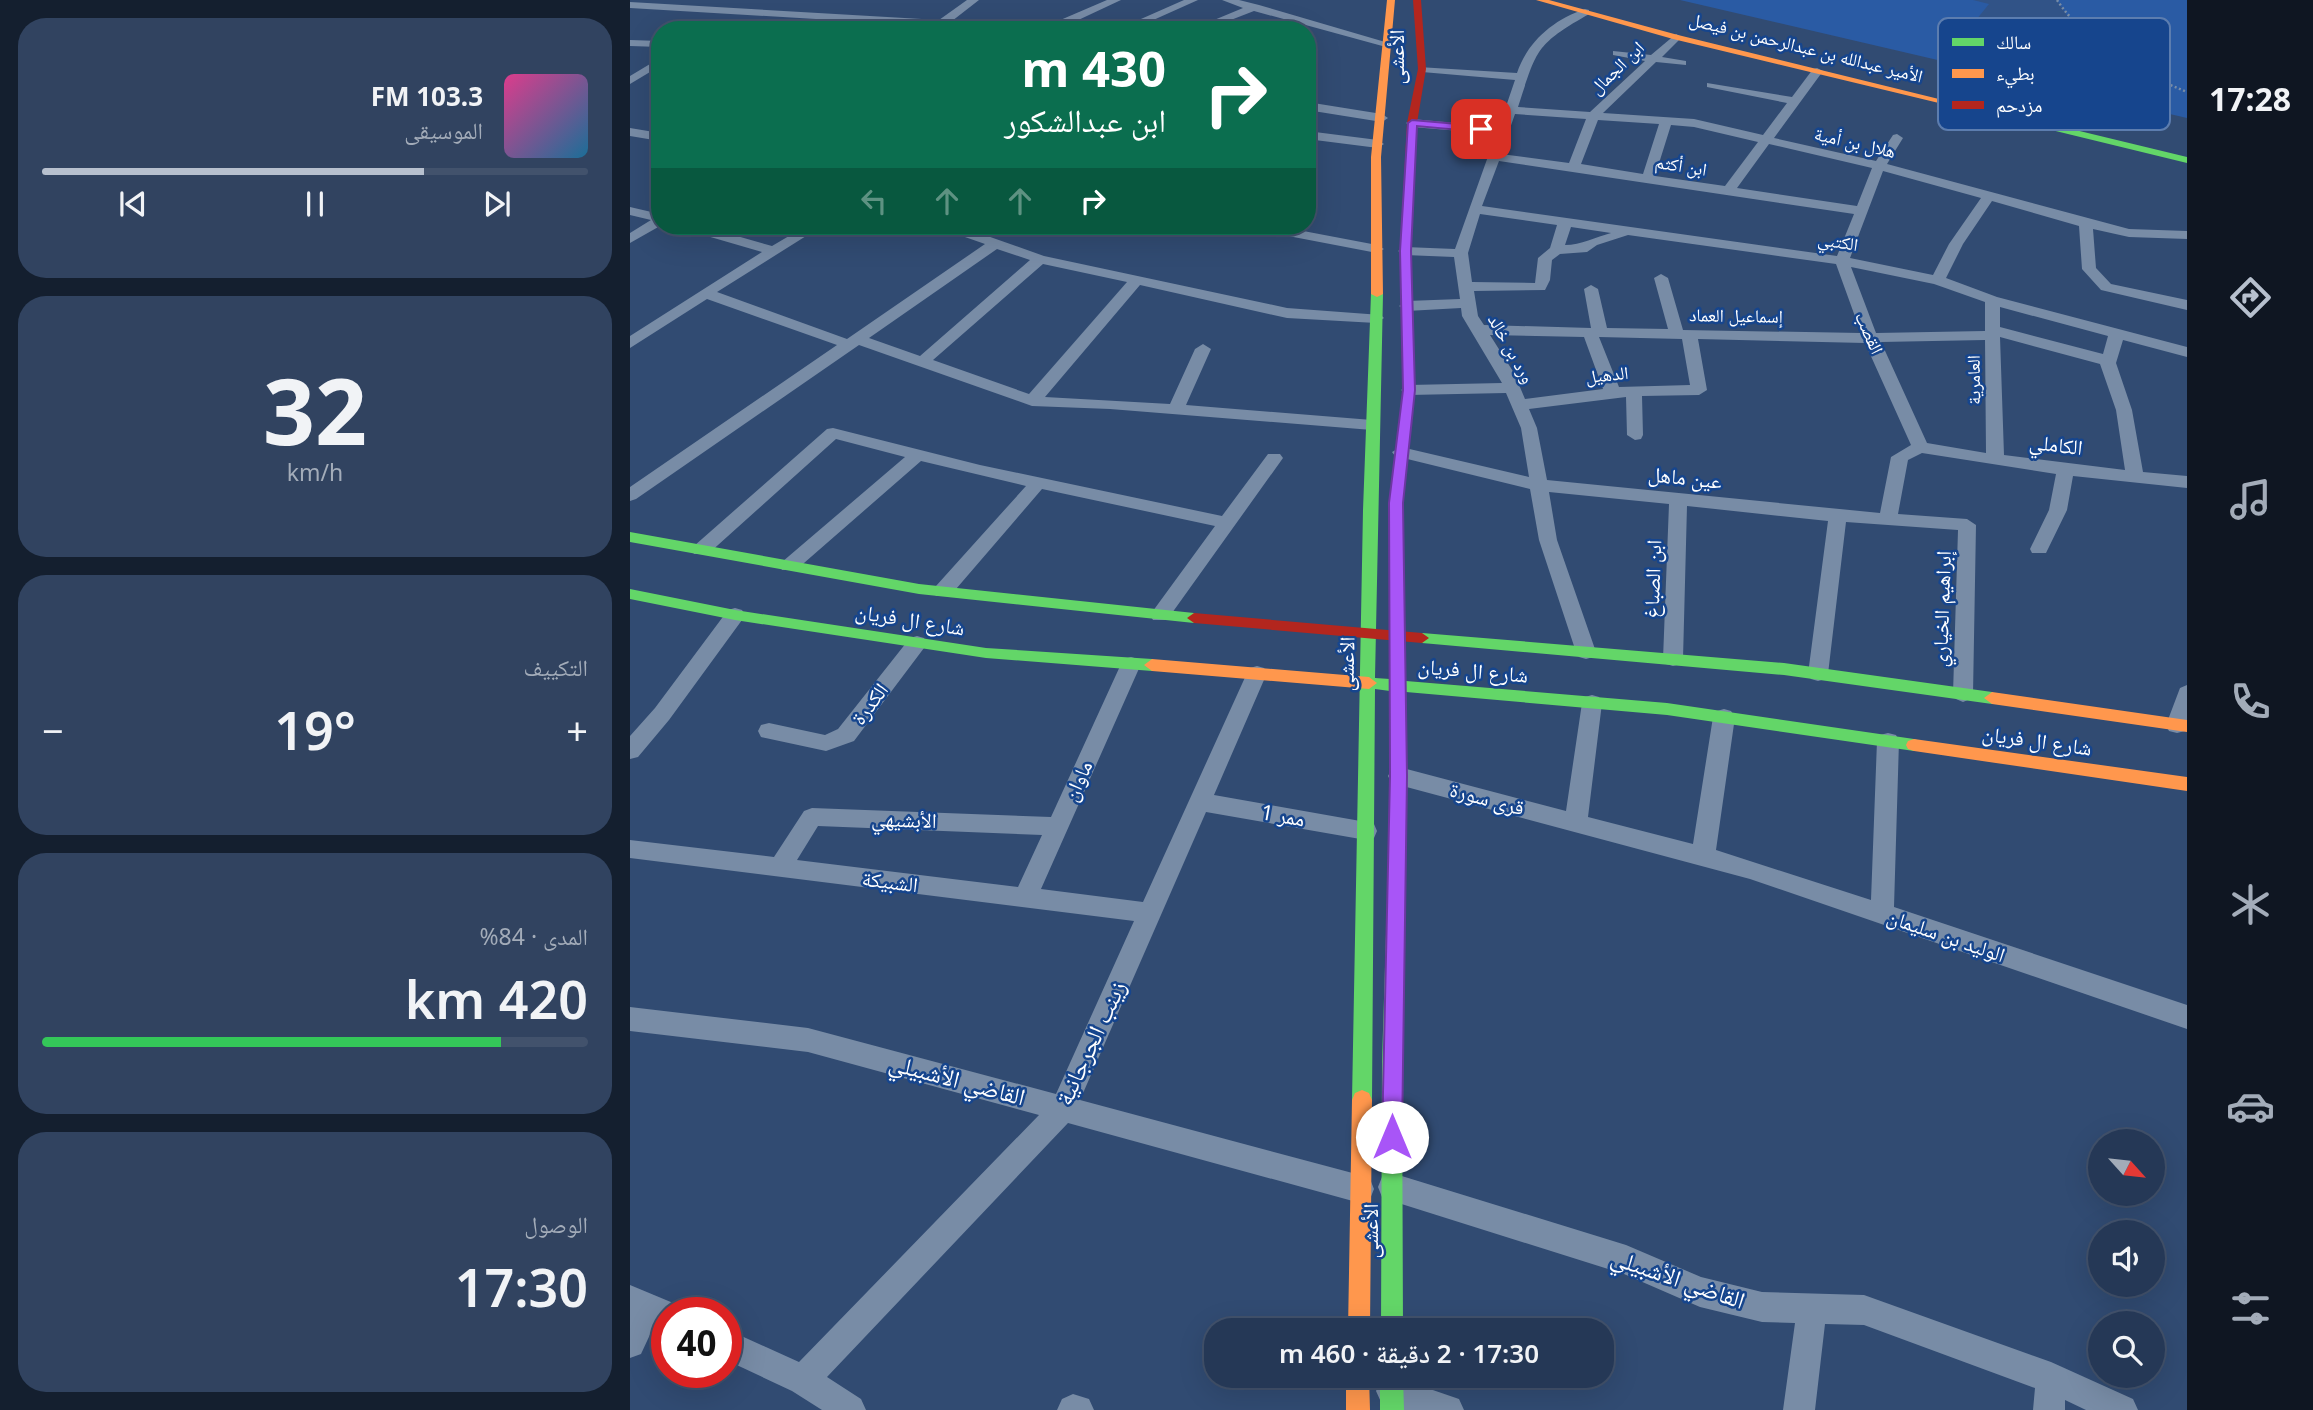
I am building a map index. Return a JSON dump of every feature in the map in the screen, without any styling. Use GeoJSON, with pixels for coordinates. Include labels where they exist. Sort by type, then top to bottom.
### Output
{"type":"FeatureCollection","features":[{"type":"Feature","properties":{"kind":"main road","name":"الأعشى"},"geometry":{"type":"LineString","coordinates":[[1359,1318],[1368,633],[1378,144],[1391,0]]}},
{"type":"Feature","properties":{"kind":"main road","name":"الأمير عبدالله بن عبدالرحمن بن فيصل"},"geometry":{"type":"LineString","coordinates":[[1540,0],[1585,6],[1938,85]]}},
{"type":"Feature","properties":{"kind":"main road","name":"الأعشى"},"geometry":{"type":"LineString","coordinates":[[1392,1318],[1392,1049],[1399,776],[1396,503],[1409,390],[1405,251],[1412,123],[1422,69],[1418,32],[1424,2]]}},
{"type":"Feature","properties":{"kind":"main road","name":"الأمير عبدالله بن عبدالرحمن بن فيصل"},"geometry":{"type":"LineString","coordinates":[[1585,6],[1676,37],[1938,100]]}},
{"type":"Feature","properties":{"kind":"main road","name":"الأمير عبدالله بن عبدالرحمن بن فيصل"},"geometry":{"type":"LineString","coordinates":[[2062,130],[2187,160]]}},
{"type":"Feature","properties":{"kind":"main road","name":"شارع ال فريان"},"geometry":{"type":"LineString","coordinates":[[630,537],[943,591],[1160,615],[1818,674],[2182,725]]}},
{"type":"Feature","properties":{"kind":"main road","name":"شارع ال فريان"},"geometry":{"type":"LineString","coordinates":[[631,595],[735,615],[986,653],[1257,673],[1592,703],[1724,718],[2187,785]]}},
{"type":"Feature","properties":{"kind":"main road"},"geometry":{"type":"LineString","coordinates":[[1358,1388],[1358,1410]]}},
{"type":"Feature","properties":{"kind":"street"},"geometry":{"type":"LineString","coordinates":[[944,21],[974,0]]}},
{"type":"Feature","properties":{"kind":"street"},"geometry":{"type":"LineString","coordinates":[[1066,21],[1116,0]]}},
{"type":"Feature","properties":{"kind":"street"},"geometry":{"type":"LineString","coordinates":[[1143,21],[1193,0]]}},
{"type":"Feature","properties":{"kind":"street"},"geometry":{"type":"LineString","coordinates":[[1227,0],[1292,21]]}},
{"type":"Feature","properties":{"kind":"street"},"geometry":{"type":"LineString","coordinates":[[1218,21],[1272,0]]}},
{"type":"Feature","properties":{"kind":"street"},"geometry":{"type":"LineString","coordinates":[[630,5],[752,10],[888,21]]}},
{"type":"Feature","properties":{"kind":"street"},"geometry":{"type":"LineString","coordinates":[[630,18],[649,6]]}},
{"type":"Feature","properties":{"kind":"street","name":"ورد بن خالد"},"geometry":{"type":"LineString","coordinates":[[1585,6],[1536,45],[1521,77],[1461,253],[1466,303],[1478,330],[1512,388],[1530,428],[1548,540],[1586,652]]}},
{"type":"Feature","properties":{"kind":"street"},"geometry":{"type":"LineString","coordinates":[[838,16],[848,8]]}},
{"type":"Feature","properties":{"kind":"street"},"geometry":{"type":"LineString","coordinates":[[1316,29],[1386,44]]}},
{"type":"Feature","properties":{"kind":"street","name":"ابن الجمال"},"geometry":{"type":"LineString","coordinates":[[1574,167],[1593,116],[1676,37]]}},
{"type":"Feature","properties":{"kind":"street"},"geometry":{"type":"LineString","coordinates":[[630,43],[651,44]]}},
{"type":"Feature","properties":{"kind":"street"},"geometry":{"type":"LineString","coordinates":[[1617,53],[1682,63]]}},
{"type":"Feature","properties":{"kind":"street"},"geometry":{"type":"LineString","coordinates":[[630,81],[651,67]]}},
{"type":"Feature","properties":{"kind":"street"},"geometry":{"type":"LineString","coordinates":[[1422,69],[1521,77]]}},
{"type":"Feature","properties":{"kind":"street"},"geometry":{"type":"LineString","coordinates":[[1728,191],[1817,71]]}},
{"type":"Feature","properties":{"kind":"street"},"geometry":{"type":"LineString","coordinates":[[1711,85],[1795,101]]}},
{"type":"Feature","properties":{"kind":"street"},"geometry":{"type":"LineString","coordinates":[[1316,107],[1382,118]]}},
{"type":"Feature","properties":{"kind":"street","name":"هلال بن أمية"},"geometry":{"type":"LineString","coordinates":[[1511,110],[1694,123],[1879,166],[2129,233],[2187,235]]}},
{"type":"Feature","properties":{"kind":"street"},"geometry":{"type":"LineString","coordinates":[[1648,178],[1666,121]]}},
{"type":"Feature","properties":{"kind":"street"},"geometry":{"type":"LineString","coordinates":[[1412,123],[1504,131]]}},
{"type":"Feature","properties":{"kind":"street"},"geometry":{"type":"LineString","coordinates":[[630,132],[651,136]]}},
{"type":"Feature","properties":{"kind":"street"},"geometry":{"type":"LineString","coordinates":[[1316,136],[1378,144]]}},
{"type":"Feature","properties":{"kind":"street"},"geometry":{"type":"LineString","coordinates":[[1842,261],[1879,166],[1897,138]]}},
{"type":"Feature","properties":{"kind":"street","name":"ابن أكثم"},"geometry":{"type":"LineString","coordinates":[[1494,158],[1574,167],[1861,211]]}},
{"type":"Feature","properties":{"kind":"street"},"geometry":{"type":"LineString","coordinates":[[1938,280],[1956,244],[1990,195]]}},
{"type":"Feature","properties":{"kind":"street","name":"الكتبي"},"geometry":{"type":"LineString","coordinates":[[1474,209],[1842,261],[1938,280],[1992,300],[2187,352]]}},
{"type":"Feature","properties":{"kind":"street"},"geometry":{"type":"LineString","coordinates":[[630,211],[651,217]]}},
{"type":"Feature","properties":{"kind":"street"},"geometry":{"type":"LineString","coordinates":[[1557,250],[1566,222]]}},
{"type":"Feature","properties":{"kind":"street"},"geometry":{"type":"LineString","coordinates":[[2087,223],[2089,269],[2106,287],[2187,305]]}},
{"type":"Feature","properties":{"kind":"street"},"geometry":{"type":"LineString","coordinates":[[630,239],[651,225]]}},
{"type":"Feature","properties":{"kind":"street"},"geometry":{"type":"LineString","coordinates":[[1464,286],[1539,287],[1543,280],[1545,258],[1557,250],[1582,249],[1592,242],[1631,232]]}},
{"type":"Feature","properties":{"kind":"street"},"geometry":{"type":"LineString","coordinates":[[720,235],[772,250]]}},
{"type":"Feature","properties":{"kind":"street"},"geometry":{"type":"LineString","coordinates":[[630,343],[799,235]]}},
{"type":"Feature","properties":{"kind":"street"},"geometry":{"type":"LineString","coordinates":[[986,235],[996,243],[1040,258],[1287,313],[1376,318]]}},
{"type":"Feature","properties":{"kind":"street"},"geometry":{"type":"LineString","coordinates":[[1312,235],[1377,249]]}},
{"type":"Feature","properties":{"kind":"street"},"geometry":{"type":"LineString","coordinates":[[630,495],[996,243]]}},
{"type":"Feature","properties":{"kind":"street"},"geometry":{"type":"LineString","coordinates":[[1405,251],[1461,253]]}},
{"type":"Feature","properties":{"kind":"street"},"geometry":{"type":"LineString","coordinates":[[922,362],[1040,258]]}},
{"type":"Feature","properties":{"kind":"street","name":"القصب"},"geometry":{"type":"LineString","coordinates":[[1842,261],[1871,338],[1920,447]]}},
{"type":"Feature","properties":{"kind":"street"},"geometry":{"type":"LineString","coordinates":[[1661,278],[1683,335]]}},
{"type":"Feature","properties":{"kind":"street"},"geometry":{"type":"LineString","coordinates":[[1032,401],[1137,280]]}},
{"type":"Feature","properties":{"kind":"street"},"geometry":{"type":"LineString","coordinates":[[1591,289],[1595,333],[1613,393]]}},
{"type":"Feature","properties":{"kind":"street"},"geometry":{"type":"LineString","coordinates":[[705,293],[922,362],[1032,401],[1373,425]]}},
{"type":"Feature","properties":{"kind":"street","name":"العامرية"},"geometry":{"type":"LineString","coordinates":[[1992,300],[1994,460]]}},
{"type":"Feature","properties":{"kind":"street"},"geometry":{"type":"LineString","coordinates":[[1407,306],[1466,303]]}},
{"type":"Feature","properties":{"kind":"street","name":"إسماعيل العماد"},"geometry":{"type":"LineString","coordinates":[[1478,330],[1871,338],[1993,332],[2109,360]]}},
{"type":"Feature","properties":{"kind":"street"},"geometry":{"type":"LineString","coordinates":[[2117,333],[2109,360],[2124,410],[2135,477]]}},
{"type":"Feature","properties":{"kind":"street","name":"الدهيل"},"geometry":{"type":"LineString","coordinates":[[1520,405],[1634,391],[1699,390],[1683,335]]}},
{"type":"Feature","properties":{"kind":"street"},"geometry":{"type":"LineString","coordinates":[[1176,410],[1203,349]]}},
{"type":"Feature","properties":{"kind":"street"},"geometry":{"type":"LineString","coordinates":[[1409,390],[1512,388]]}},
{"type":"Feature","properties":{"kind":"street"},"geometry":{"type":"LineString","coordinates":[[1634,391],[1636,435]]}},
{"type":"Feature","properties":{"kind":"street"},"geometry":{"type":"LineString","coordinates":[[701,550],[833,433],[916,456],[1227,523]]}},
{"type":"Feature","properties":{"kind":"street"},"geometry":{"type":"LineString","coordinates":[[1888,520],[1900,457],[1920,447]]}},
{"type":"Feature","properties":{"kind":"street","name":"الكاملي"},"geometry":{"type":"LineString","coordinates":[[1920,447],[2065,470],[2187,482]]}},
{"type":"Feature","properties":{"kind":"street","name":"عين ماهل"},"geometry":{"type":"LineString","coordinates":[[1401,452],[1538,485],[1838,516],[1968,525]]}},
{"type":"Feature","properties":{"kind":"street"},"geometry":{"type":"LineString","coordinates":[[789,566],[916,456]]}},
{"type":"Feature","properties":{"kind":"street"},"geometry":{"type":"LineString","coordinates":[[1160,615],[1274,458]]}},
{"type":"Feature","properties":{"kind":"street"},"geometry":{"type":"LineString","coordinates":[[2039,549],[2058,510],[2065,470]]}},
{"type":"Feature","properties":{"kind":"street"},"geometry":{"type":"LineString","coordinates":[[943,591],[1038,483]]}},
{"type":"Feature","properties":{"kind":"street","name":"ابن الصباغ"},"geometry":{"type":"LineString","coordinates":[[1673,659],[1678,500]]}},
{"type":"Feature","properties":{"kind":"street"},"geometry":{"type":"LineString","coordinates":[[1818,674],[1838,516]]}},
{"type":"Feature","properties":{"kind":"street","name":"إبراهيم الخياري"},"geometry":{"type":"LineString","coordinates":[[1963,694],[1968,525]]}},
{"type":"Feature","properties":{"kind":"street"},"geometry":{"type":"LineString","coordinates":[[630,751],[662,714],[735,615]]}},
{"type":"Feature","properties":{"kind":"street","name":"الكدرة"},"geometry":{"type":"LineString","coordinates":[[769,731],[827,743],[846,735],[916,643]]}},
{"type":"Feature","properties":{"kind":"street","name":"ماوان"},"geometry":{"type":"LineString","coordinates":[[1025,898],[1131,664]]}},
{"type":"Feature","properties":{"kind":"street","name":"زينب الجرجانية"},"geometry":{"type":"LineString","coordinates":[[803,1380],[1063,1109],[1257,673]]}},
{"type":"Feature","properties":{"kind":"street"},"geometry":{"type":"LineString","coordinates":[[2182,725],[2187,693]]}},
{"type":"Feature","properties":{"kind":"street"},"geometry":{"type":"LineString","coordinates":[[1576,823],[1592,703]]}},
{"type":"Feature","properties":{"kind":"street"},"geometry":{"type":"LineString","coordinates":[[1703,857],[1724,718]]}},
{"type":"Feature","properties":{"kind":"street"},"geometry":{"type":"LineString","coordinates":[[1882,914],[1888,741]]}},
{"type":"Feature","properties":{"kind":"street","name":"قرى سورة"},"geometry":{"type":"LineString","coordinates":[[1399,776],[1703,857]]}},
{"type":"Feature","properties":{"kind":"street","name":"ممر 1"},"geometry":{"type":"LineString","coordinates":[[1200,802],[1366,831]]}},
{"type":"Feature","properties":{"kind":"street","name":"الأبشيهي"},"geometry":{"type":"LineString","coordinates":[[779,869],[812,817],[1057,826]]}},
{"type":"Feature","properties":{"kind":"street","name":"الشبيكة"},"geometry":{"type":"LineString","coordinates":[[630,849],[1150,913]]}},
{"type":"Feature","properties":{"kind":"street","name":"الوليد بن سليمان"},"geometry":{"type":"LineString","coordinates":[[1703,857],[1750,869],[2187,1017]]}},
{"type":"Feature","properties":{"kind":"street","name":"القاضي الأشبيلي"},"geometry":{"type":"LineString","coordinates":[[630,1020],[808,1040],[1360,1189]]}},
{"type":"Feature","properties":{"kind":"street","name":"القاضي الأشبيلي"},"geometry":{"type":"LineString","coordinates":[[1392,1187],[1626,1260],[1700,1292],[1762,1307],[1812,1311],[1864,1310],[2051,1378],[2122,1410]]}},
{"type":"Feature","properties":{"kind":"street"},"geometry":{"type":"LineString","coordinates":[[630,1343],[648,1308]]}},
{"type":"Feature","properties":{"kind":"street"},"geometry":{"type":"LineString","coordinates":[[1799,1410],[1812,1311]]}},
{"type":"Feature","properties":{"kind":"street"},"geometry":{"type":"LineString","coordinates":[[742,1351],[803,1380],[850,1410]]}},
{"type":"Feature","properties":{"kind":"street"},"geometry":{"type":"LineString","coordinates":[[2049,1410],[2051,1378]]}},
{"type":"Feature","properties":{"kind":"street"},"geometry":{"type":"LineString","coordinates":[[1392,1392],[1448,1410]]}},
{"type":"Feature","properties":{"kind":"path"},"geometry":{"type":"LineString","coordinates":[[2057,0],[2071,18]]}},
{"type":"Feature","properties":{"kind":"path"},"geometry":{"type":"LineString","coordinates":[[2170,84],[2187,92]]}},
{"type":"Feature","properties":{"kind":"shaded area"},"geometry":{"type":"Polygon","coordinates":[[[1680,0],[2187,0],[2187,118],[2170,114],[2170,18],[1938,18],[1938,60],[1680,0]]]}},
{"type":"Feature","properties":{"kind":"shaded area"},"geometry":{"type":"Polygon","coordinates":[[[1973,0],[2057,0],[2069,18],[1978,18],[1989,4],[1973,0]]]}},
{"type":"Feature","properties":{"kind":"traffic: fast"},"geometry":{"type":"LineString","coordinates":[[2063,130],[2187,160]]}},
{"type":"Feature","properties":{"kind":"traffic: fast"},"geometry":{"type":"LineString","coordinates":[[1362,1100],[1370,510],[1377,294]]}},
{"type":"Feature","properties":{"kind":"traffic: fast"},"geometry":{"type":"LineString","coordinates":[[1392,1318],[1392,1062],[1399,776],[1396,503],[1409,390],[1408,365]]}},
{"type":"Feature","properties":{"kind":"traffic: fast"},"geometry":{"type":"LineString","coordinates":[[630,537],[919,589],[1194,618]]}},
{"type":"Feature","properties":{"kind":"traffic: fast"},"geometry":{"type":"LineString","coordinates":[[630,594],[735,615],[986,653],[1152,665]]}},
{"type":"Feature","properties":{"kind":"traffic: fast"},"geometry":{"type":"LineString","coordinates":[[1422,638],[1784,669],[1992,698]]}},
{"type":"Feature","properties":{"kind":"traffic: fast"},"geometry":{"type":"LineString","coordinates":[[1369,683],[1667,709],[1914,745]]}},
{"type":"Feature","properties":{"kind":"traffic: fast"},"geometry":{"type":"LineString","coordinates":[[1392,1388],[1392,1410]]}},
{"type":"Feature","properties":{"kind":"traffic: slow"},"geometry":{"type":"LineString","coordinates":[[1377,294],[1376,157],[1391,0]]}},
{"type":"Feature","properties":{"kind":"traffic: slow"},"geometry":{"type":"LineString","coordinates":[[1540,0],[1676,37],[1938,100]]}},
{"type":"Feature","properties":{"kind":"traffic: slow"},"geometry":{"type":"LineString","coordinates":[[1152,665],[1369,683]]}},
{"type":"Feature","properties":{"kind":"traffic: slow"},"geometry":{"type":"LineString","coordinates":[[1992,698],[2187,726]]}},
{"type":"Feature","properties":{"kind":"traffic: slow"},"geometry":{"type":"LineString","coordinates":[[1914,745],[2187,784]]}},
{"type":"Feature","properties":{"kind":"traffic: slow"},"geometry":{"type":"LineString","coordinates":[[1359,1318],[1362,1100]]}},
{"type":"Feature","properties":{"kind":"traffic: slow"},"geometry":{"type":"LineString","coordinates":[[1358,1388],[1358,1410]]}},
{"type":"Feature","properties":{"kind":"traffic: jam"},"geometry":{"type":"LineString","coordinates":[[1408,365],[1405,251],[1412,123],[1422,69],[1417,0]]}},
{"type":"Feature","properties":{"kind":"traffic: jam"},"geometry":{"type":"LineString","coordinates":[[1194,618],[1422,638]]}},
{"type":"Feature","properties":{"kind":"route"},"geometry":{"type":"LineString","coordinates":[[1392,1137],[1399,776],[1396,503],[1409,390],[1405,251],[1412,123],[1481,129]]}}]}
